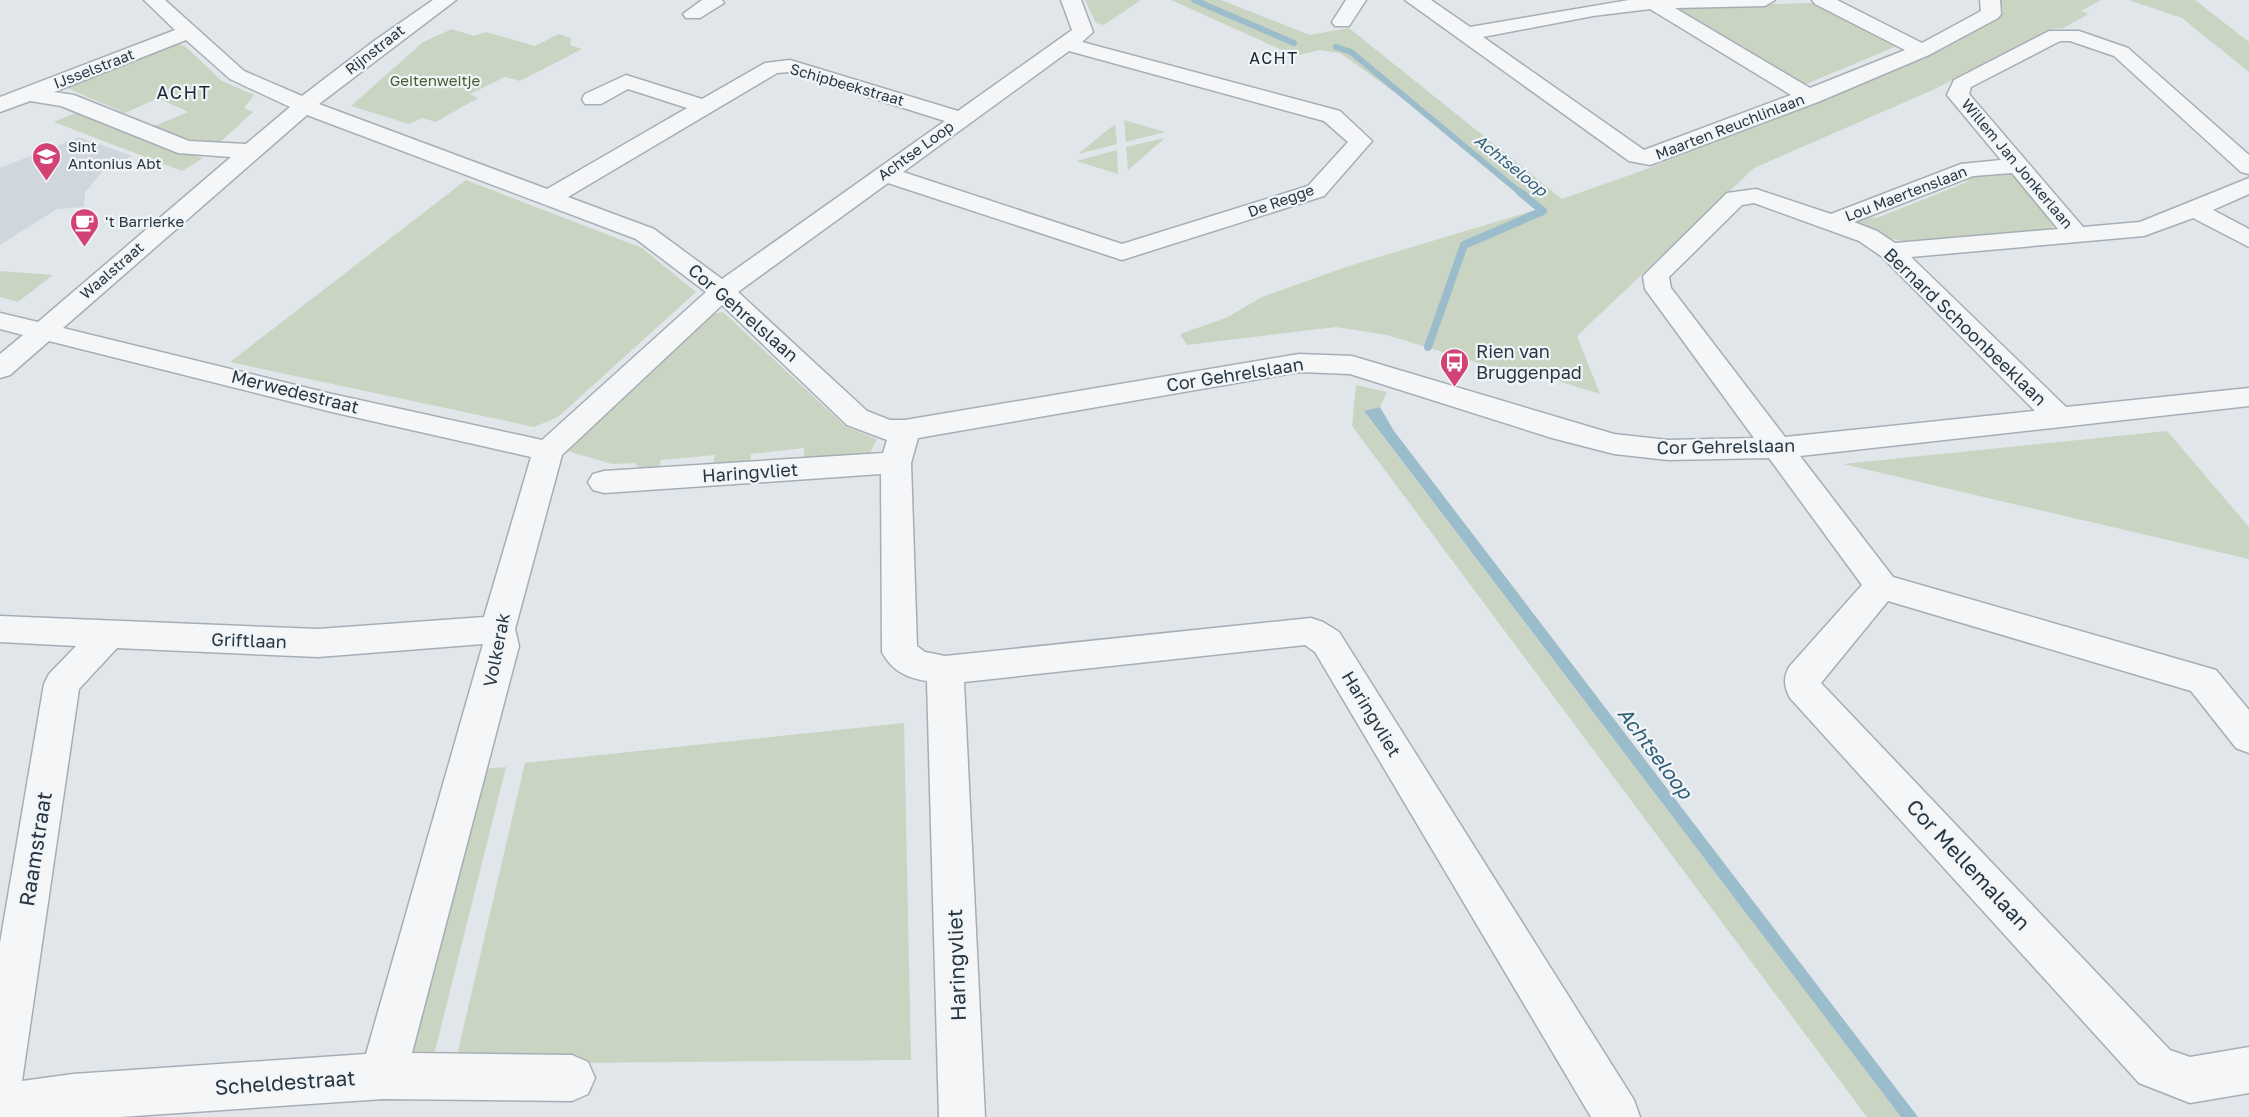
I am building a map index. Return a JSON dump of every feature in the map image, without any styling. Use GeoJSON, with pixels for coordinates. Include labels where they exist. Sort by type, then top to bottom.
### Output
{"type":"FeatureCollection","features":[{"type":"Feature","properties":{"kind":"street","name":"Cor Gehrelslaan"},"geometry":{"type":"LineString","coordinates":[[154,0],[237,75],[319,112],[645,234],[722,291],[857,418],[887,430],[905,430],[1299,363],[1352,365],[1563,431],[1614,444],[1668,450],[1779,448],[2249,397]]}},
{"type":"Feature","properties":{"kind":"street","name":"Rijnstraat"},"geometry":{"type":"LineString","coordinates":[[306,105],[381,45],[446,0]]}},
{"type":"Feature","properties":{"kind":"street"},"geometry":{"type":"LineString","coordinates":[[693,14],[714,3],[712,0]]}},
{"type":"Feature","properties":{"kind":"street","name":"Achtse Loop"},"geometry":{"type":"LineString","coordinates":[[722,291],[1083,32],[1071,0]]}},
{"type":"Feature","properties":{"kind":"street"},"geometry":{"type":"LineString","coordinates":[[1342,22],[1356,0]]}},
{"type":"Feature","properties":{"kind":"street","name":"Maarten Reuchlinlaan"},"geometry":{"type":"LineString","coordinates":[[1415,0],[1637,156],[1650,158],[1810,97],[1922,51],[1990,14],[1990,0]]}},
{"type":"Feature","properties":{"kind":"street"},"geometry":{"type":"LineString","coordinates":[[1466,34],[1593,10],[1653,3],[1765,0]]}},
{"type":"Feature","properties":{"kind":"street"},"geometry":{"type":"LineString","coordinates":[[1822,0],[1922,51]]}},
{"type":"Feature","properties":{"kind":"street"},"geometry":{"type":"LineString","coordinates":[[1653,3],[1810,97]]}},
{"type":"Feature","properties":{"kind":"street","name":"IJsselstraat"},"geometry":{"type":"LineString","coordinates":[[0,105],[188,32]]}},
{"type":"Feature","properties":{"kind":"street","name":"Willem Jan Jonkerlaan"},"geometry":{"type":"LineString","coordinates":[[2075,233],[1958,95],[1961,84],[2056,34],[2072,35],[2121,52],[2249,167]]}},
{"type":"Feature","properties":{"kind":"street","name":"De Regge"},"geometry":{"type":"LineString","coordinates":[[885,174],[1122,252],[1316,191],[1361,141],[1332,116],[1066,44]]}},
{"type":"Feature","properties":{"kind":"street","name":"Schipbeekstraat"},"geometry":{"type":"LineString","coordinates":[[551,197],[772,67],[790,66],[961,118]]}},
{"type":"Feature","properties":{"kind":"street"},"geometry":{"type":"LineString","coordinates":[[593,99],[626,81],[705,107]]}},
{"type":"Feature","properties":{"kind":"street"},"geometry":{"type":"LineString","coordinates":[[29,94],[66,100],[186,148],[253,151]]}},
{"type":"Feature","properties":{"kind":"street","name":"Waalstraat"},"geometry":{"type":"LineString","coordinates":[[0,369],[306,105]]}},
{"type":"Feature","properties":{"kind":"street","name":"Lou Maertenslaan"},"geometry":{"type":"LineString","coordinates":[[1832,222],[1969,169],[2016,166]]}},
{"type":"Feature","properties":{"kind":"street"},"geometry":{"type":"LineString","coordinates":[[1890,251],[2075,233],[2144,229],[2249,185]]}},
{"type":"Feature","properties":{"kind":"street","name":"Bernard Schoonbeeklaan"},"geometry":{"type":"LineString","coordinates":[[1779,448],[1658,290],[1656,276],[1735,198],[1756,196],[1868,236],[1890,251],[2059,417]]}},
{"type":"Feature","properties":{"kind":"street"},"geometry":{"type":"LineString","coordinates":[[2194,209],[2249,239]]}},
{"type":"Feature","properties":{"kind":"street"},"geometry":{"type":"LineString","coordinates":[[548,452],[722,291]]}},
{"type":"Feature","properties":{"kind":"street","name":"Merwedestraat"},"geometry":{"type":"LineString","coordinates":[[0,321],[548,452]]}},
{"type":"Feature","properties":{"kind":"street","name":"Haringvliet"},"geometry":{"type":"LineString","coordinates":[[905,430],[896,463],[900,652],[915,665],[945,670],[1311,631],[1328,642],[1617,1117]]}},
{"type":"Feature","properties":{"kind":"street"},"geometry":{"type":"LineString","coordinates":[[1779,448],[1881,586],[2202,680],[2249,737]]}},
{"type":"Feature","properties":{"kind":"street","name":"Volkerak"},"geometry":{"type":"LineString","coordinates":[[382,1077],[501,646],[498,629],[548,452]]}},
{"type":"Feature","properties":{"kind":"street","name":"Haringvliet"},"geometry":{"type":"LineString","coordinates":[[604,483],[896,463]]}},
{"type":"Feature","properties":{"kind":"street","name":"Cor Mellemalaan"},"geometry":{"type":"LineString","coordinates":[[1881,586],[1802,677],[1803,687],[2155,1067],[2190,1080],[2249,1070]]}},
{"type":"Feature","properties":{"kind":"street","name":"Griftlaan"},"geometry":{"type":"LineString","coordinates":[[0,629],[106,636],[318,644],[498,629]]}},
{"type":"Feature","properties":{"kind":"street","name":"Raamstraat"},"geometry":{"type":"LineString","coordinates":[[0,1078],[62,684],[106,636]]}},
{"type":"Feature","properties":{"kind":"street","name":"Haringvliet"},"geometry":{"type":"LineString","coordinates":[[945,670],[962,1117]]}},
{"type":"Feature","properties":{"kind":"street","name":"Scheldestraat"},"geometry":{"type":"LineString","coordinates":[[0,1108],[73,1096],[382,1077],[572,1078]]}},
{"type":"Feature","properties":{"kind":"shaded area","name":"Sint Antonius Abt"},"geometry":{"type":"Polygon","coordinates":[[[79,137],[132,156],[102,172],[85,192],[84,207],[57,209],[0,245],[0,168],[79,137]]]}},
{"type":"Feature","properties":{"kind":"green space"},"geometry":{"type":"Polygon","coordinates":[[[1085,0],[1141,0],[1104,25],[1096,23],[1085,0]]]}},
{"type":"Feature","properties":{"kind":"green space"},"geometry":{"type":"Polygon","coordinates":[[[1171,0],[1221,0],[1310,35],[1349,28],[1562,199],[1644,170],[1925,58],[2002,13],[1999,0],[2101,0],[2081,11],[2089,14],[2063,28],[2050,29],[1935,89],[1754,168],[1577,336],[1600,394],[1517,368],[1488,366],[1387,335],[1336,327],[1187,345],[1180,334],[1226,318],[1262,297],[1346,267],[1538,209],[1411,104],[1340,53],[1320,50],[1295,56],[1171,0]]]}},
{"type":"Feature","properties":{"kind":"green space"},"geometry":{"type":"Polygon","coordinates":[[[2129,0],[2195,0],[2249,42],[2249,72],[2182,18],[2129,0]]]}},
{"type":"Feature","properties":{"kind":"green space"},"geometry":{"type":"Polygon","coordinates":[[[1811,3],[1897,46],[1804,85],[1666,7],[1811,3]]]}},
{"type":"Feature","properties":{"kind":"green space","name":"Geitenweitje"},"geometry":{"type":"Polygon","coordinates":[[[452,29],[474,36],[486,32],[535,46],[559,34],[571,38],[570,45],[582,49],[520,81],[505,77],[470,94],[478,98],[436,122],[422,118],[409,124],[351,106],[423,42],[452,29]]]}},
{"type":"Feature","properties":{"kind":"green space"},"geometry":{"type":"Polygon","coordinates":[[[179,44],[185,46],[222,81],[254,95],[244,108],[253,112],[217,145],[195,145],[152,127],[188,112],[158,98],[125,113],[67,88],[179,44]]]}},
{"type":"Feature","properties":{"kind":"green space"},"geometry":{"type":"Polygon","coordinates":[[[75,113],[158,146],[203,158],[182,171],[54,122],[75,113]]]}},
{"type":"Feature","properties":{"kind":"green space"},"geometry":{"type":"Polygon","coordinates":[[[1124,120],[1165,132],[1126,142],[1124,120]]]}},
{"type":"Feature","properties":{"kind":"green space"},"geometry":{"type":"Polygon","coordinates":[[[1115,124],[1117,144],[1078,154],[1115,124]]]}},
{"type":"Feature","properties":{"kind":"green space"},"geometry":{"type":"Polygon","coordinates":[[[1165,138],[1128,170],[1126,147],[1165,138]]]}},
{"type":"Feature","properties":{"kind":"green space"},"geometry":{"type":"Polygon","coordinates":[[[1117,150],[1118,174],[1076,161],[1117,150]]]}},
{"type":"Feature","properties":{"kind":"green space"},"geometry":{"type":"Polygon","coordinates":[[[2007,172],[2018,178],[2056,220],[2052,228],[1921,244],[1886,238],[1857,227],[1854,222],[1863,217],[1877,218],[1967,182],[1969,176],[2007,172]]]}},
{"type":"Feature","properties":{"kind":"green space"},"geometry":{"type":"Polygon","coordinates":[[[466,180],[642,248],[696,292],[558,417],[534,427],[230,362],[466,180]]]}},
{"type":"Feature","properties":{"kind":"green space"},"geometry":{"type":"Polygon","coordinates":[[[0,271],[53,275],[18,302],[0,297],[0,271]]]}},
{"type":"Feature","properties":{"kind":"green space"},"geometry":{"type":"Polygon","coordinates":[[[723,312],[846,427],[877,439],[868,457],[804,463],[804,448],[751,454],[750,468],[712,471],[715,455],[661,460],[658,475],[645,477],[635,463],[612,464],[568,451],[565,447],[704,316],[723,312]]]}},
{"type":"Feature","properties":{"kind":"green space"},"geometry":{"type":"Polygon","coordinates":[[[1356,385],[1387,392],[1380,407],[1364,411],[1371,421],[1901,1117],[1867,1117],[1352,426],[1356,385]]]}},
{"type":"Feature","properties":{"kind":"green space"},"geometry":{"type":"Polygon","coordinates":[[[2167,431],[2249,527],[2249,559],[1843,464],[2167,431]]]}},
{"type":"Feature","properties":{"kind":"green space"},"geometry":{"type":"Polygon","coordinates":[[[904,723],[911,1060],[455,1064],[525,763],[904,723]]]}},
{"type":"Feature","properties":{"kind":"green space"},"geometry":{"type":"Polygon","coordinates":[[[506,767],[431,1067],[410,1063],[407,1046],[482,769],[506,767]]]}},
{"type":"Feature","properties":{"kind":"water"},"geometry":{"type":"Polygon","coordinates":[[[1380,407],[1394,431],[1918,1117],[1901,1117],[1364,411],[1380,407]]]}},
{"type":"Feature","properties":{"kind":"waterway","name":"Achtseloop"},"geometry":{"type":"LineString","coordinates":[[1194,0],[1294,43]]}},
{"type":"Feature","properties":{"kind":"waterway","name":"Achtseloop"},"geometry":{"type":"LineString","coordinates":[[1336,47],[1351,52],[1522,194]]}},
{"type":"Feature","properties":{"kind":"waterway","name":"Achtseloop"},"geometry":{"type":"LineString","coordinates":[[1428,347],[1464,245],[1543,211],[1520,192]]}},
{"type":"Feature","properties":{"kind":"place","name":"Sint Antonius Abt"},"geometry":{"type":"Point","coordinates":[47,182]}},
{"type":"Feature","properties":{"kind":"place","name":"'t Barrierke"},"geometry":{"type":"Point","coordinates":[84,248]}},
{"type":"Feature","properties":{"kind":"place","name":"Rien van Bruggenpad"},"geometry":{"type":"Point","coordinates":[1455,388]}},
{"type":"Feature","properties":{"kind":"district","name":"ACHT"},"geometry":{"type":"Point","coordinates":[1274,58]}},
{"type":"Feature","properties":{"kind":"district","name":"ACHT"},"geometry":{"type":"Point","coordinates":[184,93]}}]}
